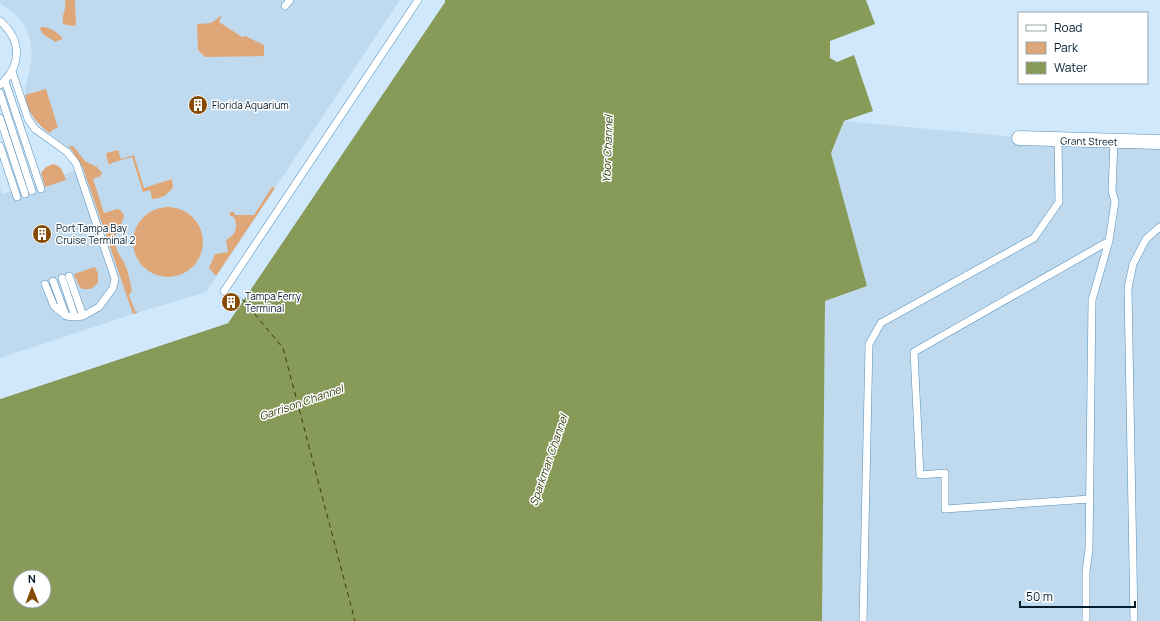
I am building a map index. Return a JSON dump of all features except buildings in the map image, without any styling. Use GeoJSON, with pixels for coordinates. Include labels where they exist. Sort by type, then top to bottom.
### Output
{"type":"FeatureCollection","features":[{"type":"Feature","properties":{"kind":"street","name":"Grant Street"},"geometry":{"type":"LineString","coordinates":[[1018,138],[1160,142]]}},
{"type":"Feature","properties":{"kind":"lane"},"geometry":{"type":"LineString","coordinates":[[224,291],[418,0]]}},
{"type":"Feature","properties":{"kind":"lane"},"geometry":{"type":"LineString","coordinates":[[0,21],[8,28],[14,40],[17,53],[15,66],[2,83],[41,189]]}},
{"type":"Feature","properties":{"kind":"lane"},"geometry":{"type":"LineString","coordinates":[[12,71],[28,118],[35,129],[67,152],[76,163],[115,279],[112,288],[99,307],[84,316],[75,317],[66,316],[54,306],[45,284]]}},
{"type":"Feature","properties":{"kind":"lane"},"geometry":{"type":"LineString","coordinates":[[0,93],[28,193],[0,118]]}},
{"type":"Feature","properties":{"kind":"lane"},"geometry":{"type":"LineString","coordinates":[[863,621],[869,344],[881,323],[1034,238],[1059,202],[1058,140]]}},
{"type":"Feature","properties":{"kind":"lane"},"geometry":{"type":"LineString","coordinates":[[1086,621],[1086,572],[1089,549],[1090,499],[1092,300],[1109,241],[1115,202],[1112,191],[1114,141]]}},
{"type":"Feature","properties":{"kind":"lane"},"geometry":{"type":"LineString","coordinates":[[0,146],[17,197]]}},
{"type":"Feature","properties":{"kind":"lane"},"geometry":{"type":"LineString","coordinates":[[1134,621],[1128,288],[1134,264],[1146,239],[1160,227]]}},
{"type":"Feature","properties":{"kind":"lane"},"geometry":{"type":"LineString","coordinates":[[1090,499],[945,509],[945,473],[920,475],[914,352],[1109,241]]}},
{"type":"Feature","properties":{"kind":"lane"},"geometry":{"type":"LineString","coordinates":[[75,317],[66,277],[84,316]]}},
{"type":"Feature","properties":{"kind":"lane"},"geometry":{"type":"LineString","coordinates":[[53,281],[66,316]]}},
{"type":"Feature","properties":{"kind":"shaded area"},"geometry":{"type":"Polygon","coordinates":[[[0,0],[400,0],[206,292],[133,314],[0,358],[0,187],[2,194],[83,168],[71,149],[36,122],[29,111],[25,88],[32,55],[30,40],[25,26],[15,14],[0,3],[0,0]]]}},
{"type":"Feature","properties":{"kind":"shaded area"},"geometry":{"type":"Polygon","coordinates":[[[844,121],[1036,139],[1160,139],[1160,621],[822,621],[825,301],[867,286],[831,153],[844,121]]]}},
{"type":"Feature","properties":{"kind":"green space"},"geometry":{"type":"Polygon","coordinates":[[[65,0],[75,0],[76,25],[72,26],[63,24],[65,0]]]}},
{"type":"Feature","properties":{"kind":"green space"},"geometry":{"type":"Polygon","coordinates":[[[222,15],[219,22],[242,37],[245,36],[264,45],[264,56],[205,57],[198,50],[197,24],[211,23],[222,15]]]}},
{"type":"Feature","properties":{"kind":"green space"},"geometry":{"type":"Polygon","coordinates":[[[42,27],[54,31],[63,39],[55,42],[42,33],[40,28],[42,27]]]}},
{"type":"Feature","properties":{"kind":"green space"},"geometry":{"type":"Polygon","coordinates":[[[46,89],[58,128],[49,133],[33,116],[26,101],[25,95],[46,89]]]}},
{"type":"Feature","properties":{"kind":"green space"},"geometry":{"type":"Polygon","coordinates":[[[68,146],[73,146],[85,161],[97,167],[103,174],[100,174],[101,176],[93,179],[104,213],[117,209],[124,215],[115,238],[115,242],[117,250],[127,270],[132,291],[129,295],[137,313],[133,314],[83,168],[68,146]]]}},
{"type":"Feature","properties":{"kind":"green space"},"geometry":{"type":"Polygon","coordinates":[[[118,150],[121,159],[134,155],[144,188],[172,179],[173,187],[171,190],[162,197],[153,199],[151,198],[150,190],[143,192],[132,157],[111,163],[111,165],[108,163],[106,153],[118,150]]]}},
{"type":"Feature","properties":{"kind":"green space"},"geometry":{"type":"Polygon","coordinates":[[[53,164],[60,168],[66,180],[45,187],[41,173],[46,167],[53,164]]]}},
{"type":"Feature","properties":{"kind":"green space"},"geometry":{"type":"Polygon","coordinates":[[[272,187],[275,188],[216,276],[209,268],[215,254],[228,252],[226,240],[232,236],[236,227],[234,217],[230,216],[230,212],[234,212],[235,215],[254,215],[272,187]]]}},
{"type":"Feature","properties":{"kind":"green space"},"geometry":{"type":"Polygon","coordinates":[[[168,207],[181,210],[193,217],[200,229],[203,242],[200,255],[193,267],[181,274],[168,277],[155,274],[143,267],[136,255],[133,242],[136,229],[143,217],[155,210],[168,207]]]}},
{"type":"Feature","properties":{"kind":"green space"},"geometry":{"type":"Polygon","coordinates":[[[95,267],[98,274],[98,283],[91,289],[82,289],[79,286],[74,274],[95,267]]]}},
{"type":"Feature","properties":{"kind":"water"},"geometry":{"type":"Polygon","coordinates":[[[445,0],[866,0],[875,24],[830,41],[830,58],[837,62],[854,55],[873,111],[844,121],[831,153],[867,286],[825,301],[822,621],[0,621],[0,399],[228,323],[445,0]]]}},
{"type":"Feature","properties":{"kind":"pier"},"geometry":{"type":"Polygon","coordinates":[[[443,0],[445,0],[445,2],[228,323],[0,399],[0,397],[226,321],[443,0]]]}},
{"type":"Feature","properties":{"kind":"ferry route"},"geometry":{"type":"LineString","coordinates":[[243,300],[283,348],[355,621]]}},
{"type":"Feature","properties":{"kind":"place","name":"Florida Aquarium"},"geometry":{"type":"Point","coordinates":[198,105]}},
{"type":"Feature","properties":{"kind":"place","name":"Port Tampa Bay Cruise Terminal 2"},"geometry":{"type":"Point","coordinates":[42,234]}},
{"type":"Feature","properties":{"kind":"place","name":"Tampa Ferry Terminal"},"geometry":{"type":"Point","coordinates":[231,302]}},
{"type":"Feature","properties":{"kind":"water label","name":"Ybor Channel"},"geometry":{"type":"Point","coordinates":[607,149]}},
{"type":"Feature","properties":{"kind":"water label","name":"Garrison Channel"},"geometry":{"type":"Point","coordinates":[301,402]}},
{"type":"Feature","properties":{"kind":"water label","name":"Sparkman Channel"},"geometry":{"type":"Point","coordinates":[548,460]}}]}
